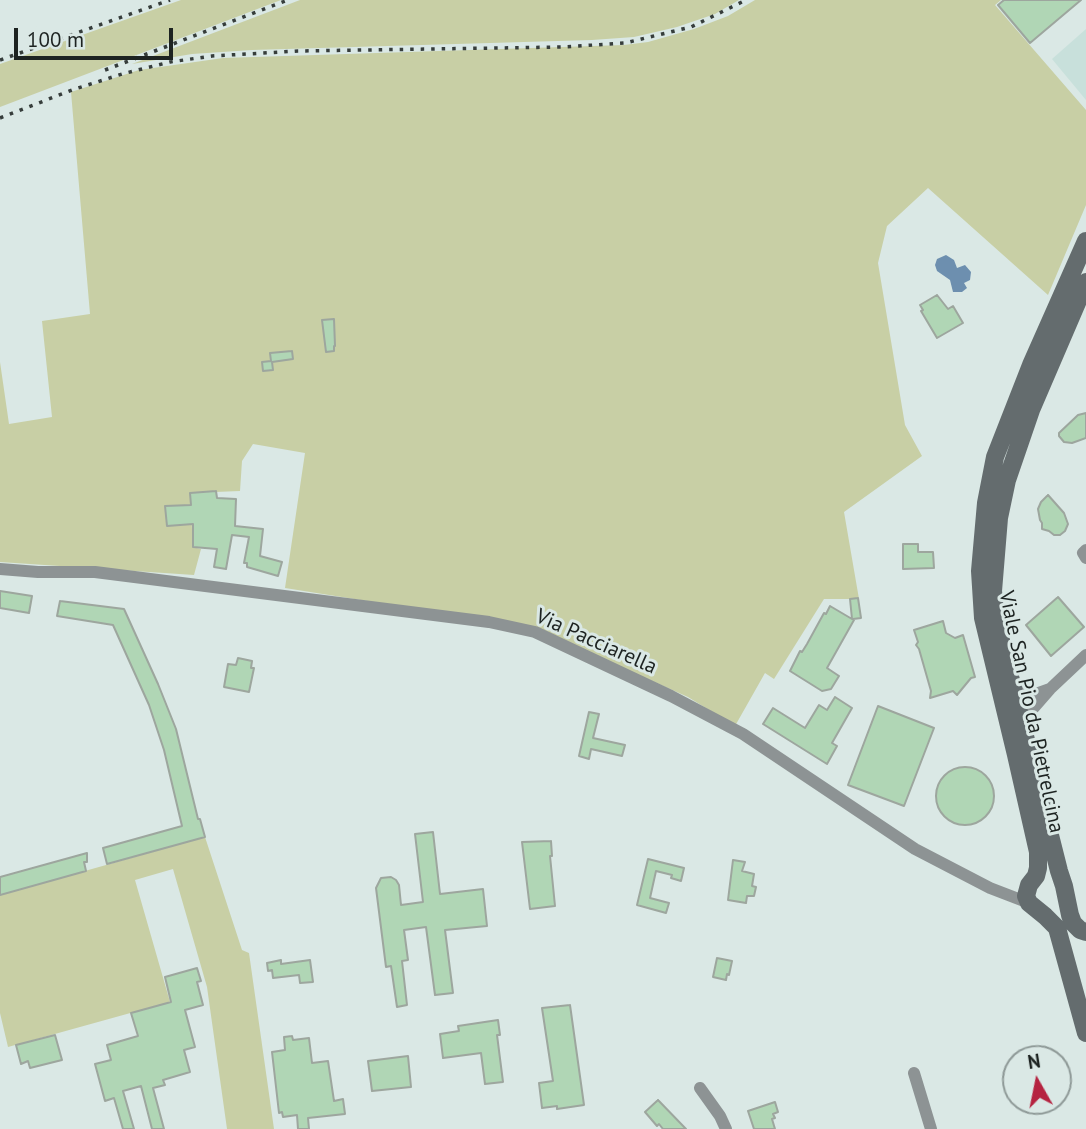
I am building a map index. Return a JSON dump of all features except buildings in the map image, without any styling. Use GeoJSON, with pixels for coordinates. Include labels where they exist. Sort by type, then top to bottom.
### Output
{"type":"FeatureCollection","features":[{"type":"Feature","properties":{"kind":"main road","name":"Viale San Pio da Pietrelcina"},"geometry":{"type":"LineString","coordinates":[[1031,888],[1038,868],[1038,852],[983,618],[980,598],[981,548],[995,457],[1031,365],[1086,241]]}},
{"type":"Feature","properties":{"kind":"main road","name":"Viale San Pio da Pietrelcina"},"geometry":{"type":"LineString","coordinates":[[1086,282],[1031,410],[1007,480],[999,517],[993,592],[996,621],[1073,923],[1086,932]]}},
{"type":"Feature","properties":{"kind":"main road"},"geometry":{"type":"LineString","coordinates":[[1061,879],[1049,874],[1031,888],[1045,916],[1057,928],[1086,1033]]}},
{"type":"Feature","properties":{"kind":"main road"},"geometry":{"type":"LineString","coordinates":[[1068,966],[1078,974],[1086,975]]}},
{"type":"Feature","properties":{"kind":"street","name":"Via Pacciarella"},"geometry":{"type":"LineString","coordinates":[[0,569],[95,572],[489,622],[535,632],[671,696],[743,734],[915,849],[999,891],[1031,888]]}},
{"type":"Feature","properties":{"kind":"street"},"geometry":{"type":"LineString","coordinates":[[1023,726],[1029,713],[1050,689],[1086,655]]}},
{"type":"Feature","properties":{"kind":"street"},"geometry":{"type":"LineString","coordinates":[[1013,687],[1029,694],[1050,689]]}},
{"type":"Feature","properties":{"kind":"street"},"geometry":{"type":"LineString","coordinates":[[914,1073],[931,1129]]}},
{"type":"Feature","properties":{"kind":"street"},"geometry":{"type":"LineString","coordinates":[[700,1088],[726,1129]]}},
{"type":"Feature","properties":{"kind":"shaded area"},"geometry":{"type":"Polygon","coordinates":[[[1086,29],[1086,100],[1052,59],[1086,29]]]}},
{"type":"Feature","properties":{"kind":"green space"},"geometry":{"type":"Polygon","coordinates":[[[181,0],[281,0],[0,107],[0,64],[181,0]]]}},
{"type":"Feature","properties":{"kind":"green space"},"geometry":{"type":"Polygon","coordinates":[[[300,0],[739,0],[715,14],[677,27],[634,37],[252,50],[192,54],[132,64],[300,0]]]}},
{"type":"Feature","properties":{"kind":"green space"},"geometry":{"type":"Polygon","coordinates":[[[755,0],[1001,0],[995,5],[1086,110],[1086,205],[1048,295],[928,188],[887,226],[878,263],[905,425],[922,456],[844,512],[859,599],[824,599],[774,679],[765,673],[735,726],[688,697],[531,627],[285,588],[305,453],[253,444],[242,461],[240,491],[190,493],[193,547],[201,549],[194,575],[0,562],[0,362],[9,424],[52,417],[42,321],[90,314],[71,92],[139,70],[223,58],[648,42],[728,16],[755,0]]]}},
{"type":"Feature","properties":{"kind":"green space"},"geometry":{"type":"Polygon","coordinates":[[[205,837],[242,950],[249,953],[274,1129],[227,1129],[207,987],[173,869],[135,880],[170,1002],[8,1047],[0,1013],[0,895],[205,837]]]}},
{"type":"Feature","properties":{"kind":"water"},"geometry":{"type":"Polygon","coordinates":[[[946,255],[954,260],[957,268],[965,265],[971,272],[970,280],[964,283],[967,288],[962,292],[953,292],[950,280],[937,271],[937,259],[946,255]]]}},
{"type":"Feature","properties":{"kind":"railway"},"geometry":{"type":"LineString","coordinates":[[0,60],[170,0]]}},
{"type":"Feature","properties":{"kind":"railway"},"geometry":{"type":"LineString","coordinates":[[105,70],[288,0]]}},
{"type":"Feature","properties":{"kind":"railway"},"geometry":{"type":"LineString","coordinates":[[0,118],[72,90],[170,62],[212,56],[298,51],[563,47],[625,43],[691,27],[746,0]]}}]}
